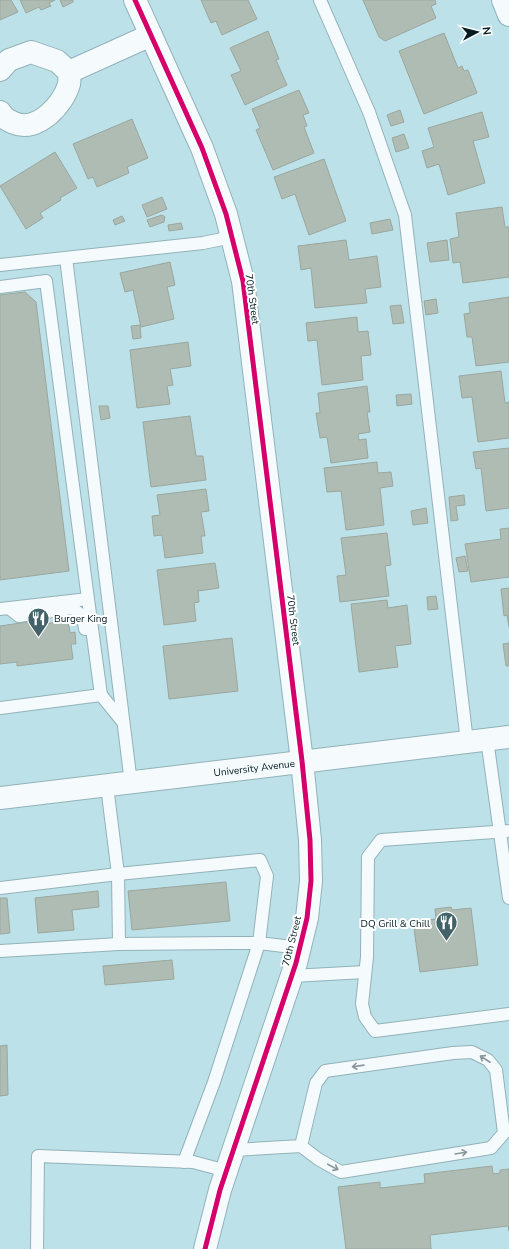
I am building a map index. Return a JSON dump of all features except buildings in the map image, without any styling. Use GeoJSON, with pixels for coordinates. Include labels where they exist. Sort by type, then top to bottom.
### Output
{"type":"FeatureCollection","features":[{"type":"Feature","properties":{"kind":"street","name":"70th Street"},"geometry":{"type":"LineString","coordinates":[[135,0],[202,148],[226,214],[243,281],[302,762],[310,840],[311,881],[307,918],[300,948],[220,1190],[205,1249]]}},
{"type":"Feature","properties":{"kind":"street"},"geometry":{"type":"LineString","coordinates":[[503,0],[509,15]]}},
{"type":"Feature","properties":{"kind":"street"},"geometry":{"type":"LineString","coordinates":[[69,72],[152,36]]}},
{"type":"Feature","properties":{"kind":"street"},"geometry":{"type":"LineString","coordinates":[[0,70],[9,60],[31,52],[57,62],[69,72]]}},
{"type":"Feature","properties":{"kind":"street"},"geometry":{"type":"LineString","coordinates":[[0,112],[4,119],[20,125],[36,123],[51,113],[63,99],[69,83],[69,72]]}},
{"type":"Feature","properties":{"kind":"street","name":"University Avenue"},"geometry":{"type":"LineString","coordinates":[[0,798],[509,736]]}},
{"type":"Feature","properties":{"kind":"lane"},"geometry":{"type":"LineString","coordinates":[[320,0],[369,112],[405,215],[477,740],[504,832],[509,898]]}},
{"type":"Feature","properties":{"kind":"lane"},"geometry":{"type":"LineString","coordinates":[[0,265],[203,243],[232,237]]}},
{"type":"Feature","properties":{"kind":"lane"},"geometry":{"type":"LineString","coordinates":[[66,258],[131,783]]}},
{"type":"Feature","properties":{"kind":"lane"},"geometry":{"type":"LineString","coordinates":[[0,287],[46,281],[101,695]]}},
{"type":"Feature","properties":{"kind":"lane"},"geometry":{"type":"LineString","coordinates":[[4,608],[88,599]]}},
{"type":"Feature","properties":{"kind":"lane"},"geometry":{"type":"LineString","coordinates":[[4,608],[19,616],[72,608],[83,616],[90,676],[101,695],[124,722]]}},
{"type":"Feature","properties":{"kind":"lane"},"geometry":{"type":"LineString","coordinates":[[0,708],[101,695]]}},
{"type":"Feature","properties":{"kind":"lane"},"geometry":{"type":"LineString","coordinates":[[107,786],[118,874],[119,944]]}},
{"type":"Feature","properties":{"kind":"lane"},"geometry":{"type":"LineString","coordinates":[[504,832],[382,840],[368,857],[367,957],[362,1004],[365,1017],[375,1031],[509,1014]]}},
{"type":"Feature","properties":{"kind":"lane"},"geometry":{"type":"LineString","coordinates":[[0,888],[118,874],[260,860],[267,876],[259,943],[214,1082],[184,1162]]}},
{"type":"Feature","properties":{"kind":"lane"},"geometry":{"type":"LineString","coordinates":[[0,951],[119,944],[259,943],[300,948]]}},
{"type":"Feature","properties":{"kind":"lane"},"geometry":{"type":"LineString","coordinates":[[292,976],[365,972]]}},
{"type":"Feature","properties":{"kind":"lane"},"geometry":{"type":"LineString","coordinates":[[234,1150],[300,1146],[318,1159],[341,1172],[491,1148],[504,1132],[496,1070],[488,1060],[472,1052],[452,1053],[325,1071],[316,1083],[300,1146]]}},
{"type":"Feature","properties":{"kind":"lane"},"geometry":{"type":"LineString","coordinates":[[37,1249],[38,1156],[193,1162],[227,1171]]}},
{"type":"Feature","properties":{"kind":"cycle path"},"geometry":{"type":"LineString","coordinates":[[135,0],[202,148],[226,214],[243,281],[302,761],[310,840],[311,881],[307,918],[296,963],[220,1190],[205,1249]]}},
{"type":"Feature","properties":{"kind":"place","name":"Burger King"},"geometry":{"type":"Point","coordinates":[38,638]}},
{"type":"Feature","properties":{"kind":"place","name":"DQ Grill & Chill"},"geometry":{"type":"Point","coordinates":[446,942]}}]}
